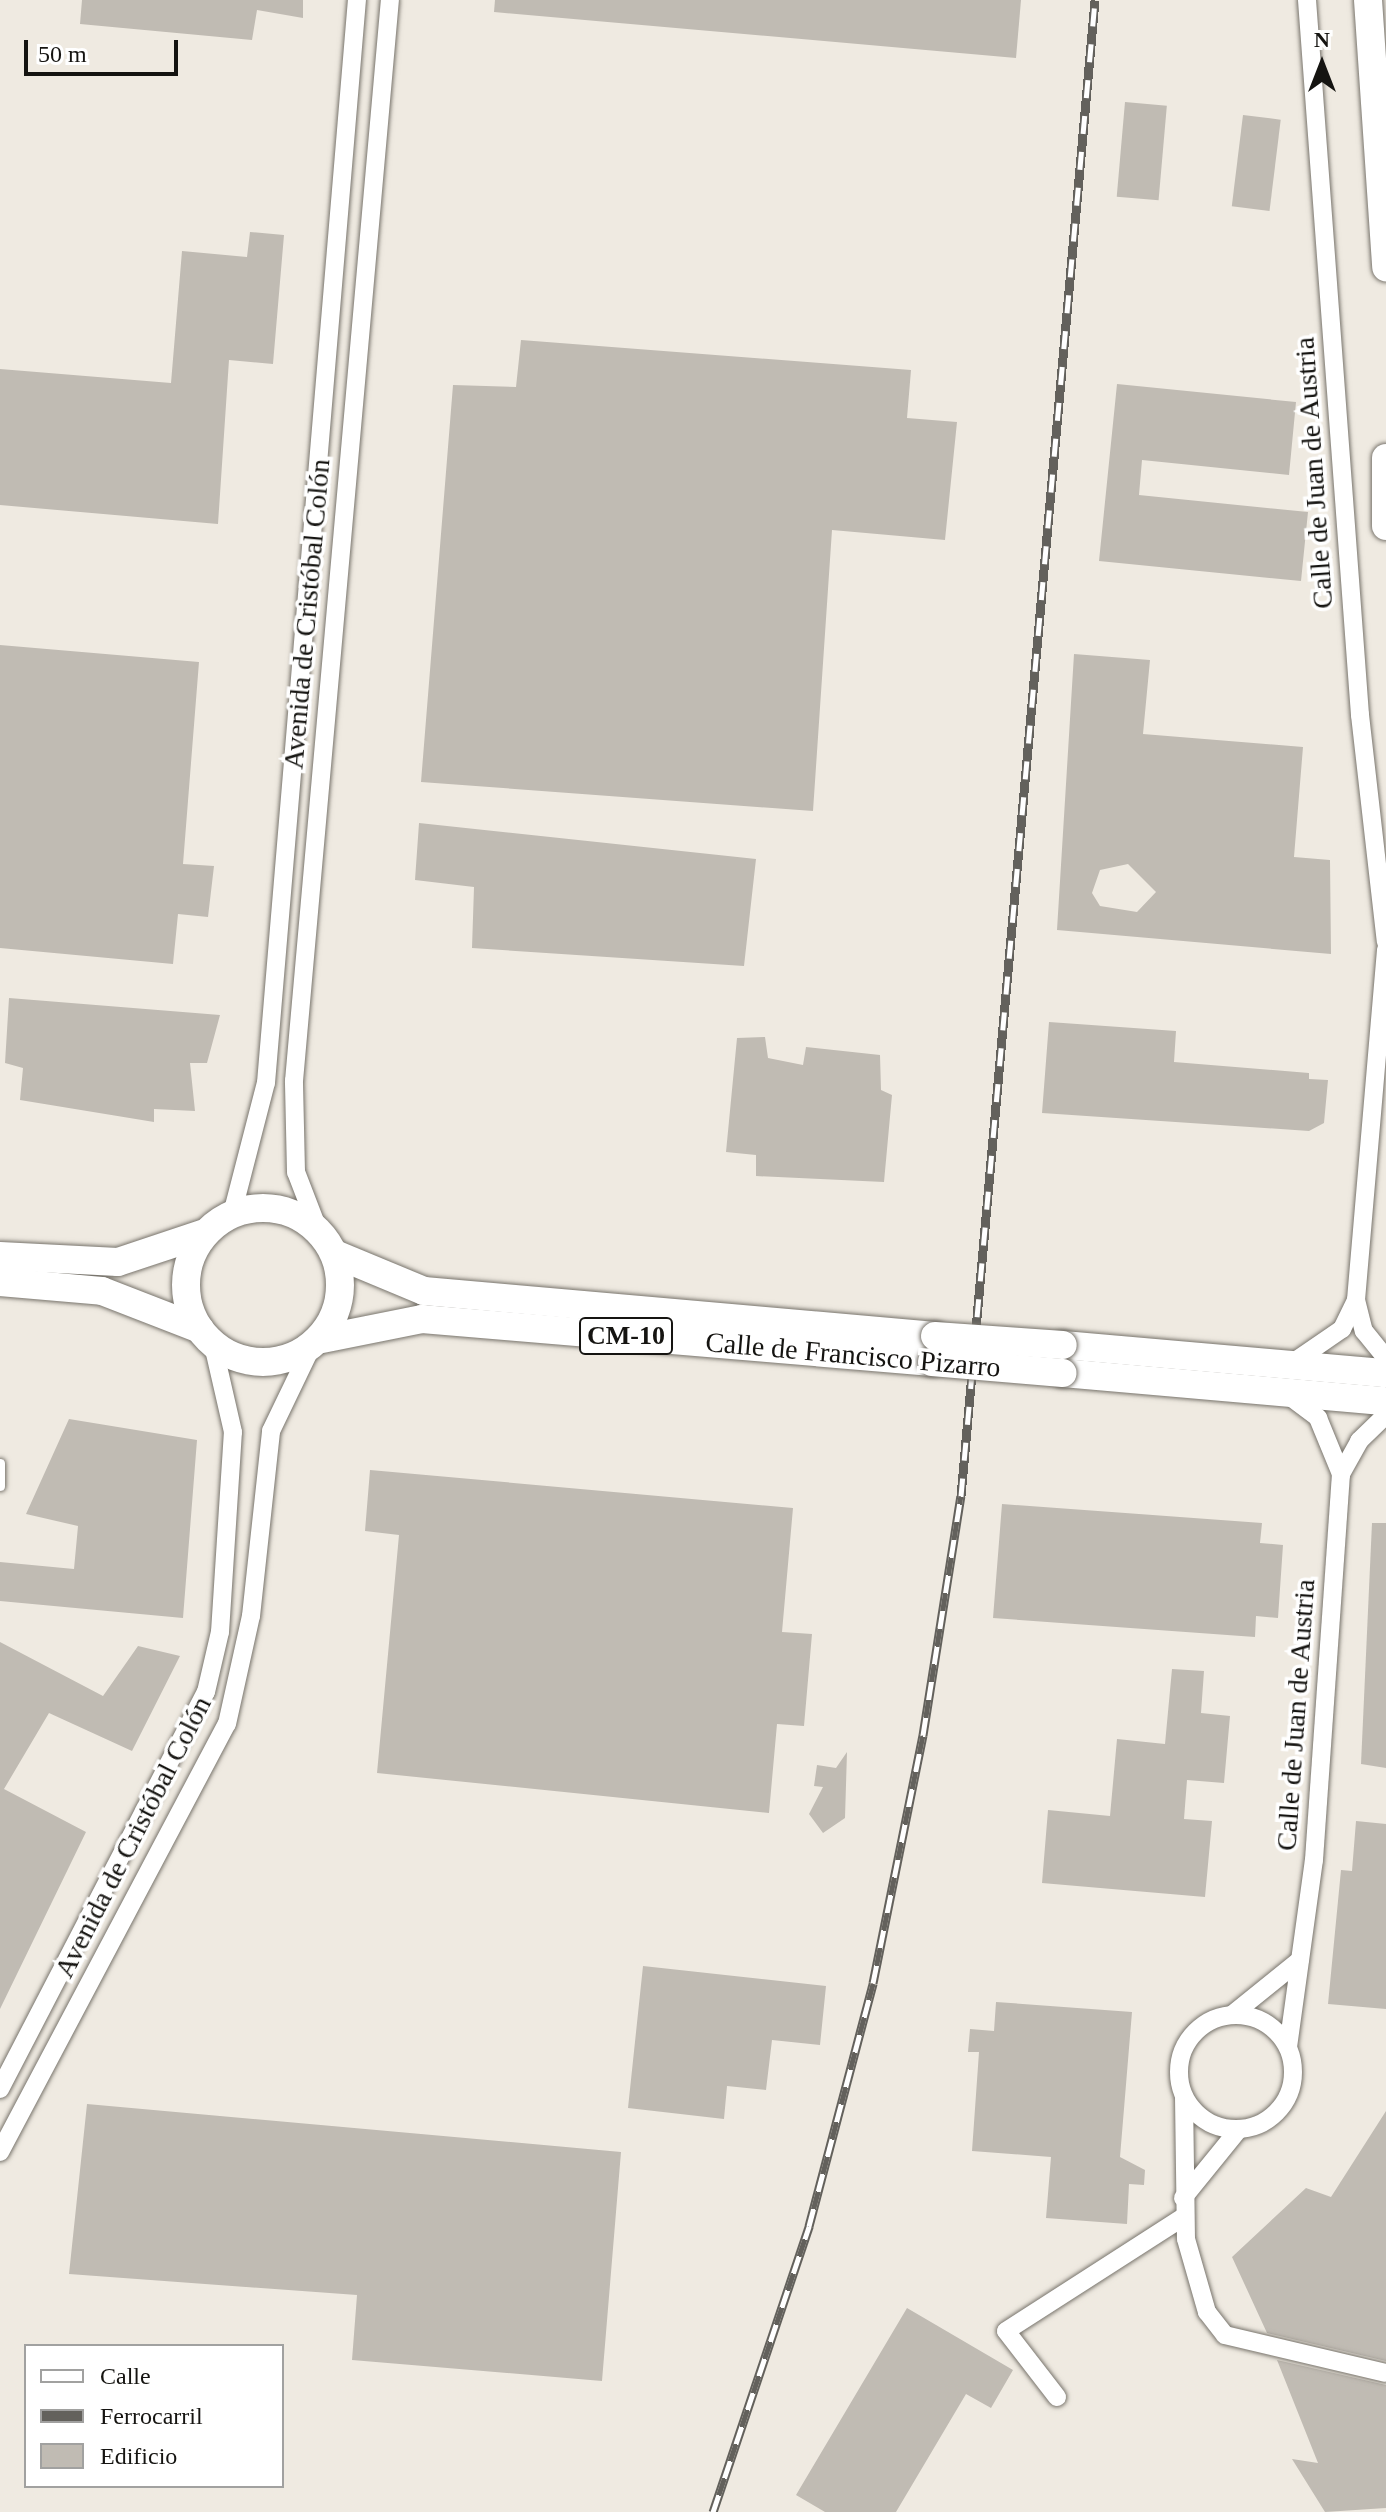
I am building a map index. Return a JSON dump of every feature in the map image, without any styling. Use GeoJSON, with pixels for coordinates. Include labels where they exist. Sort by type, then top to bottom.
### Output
{"type":"FeatureCollection","features":[{"type":"Feature","properties":{"kind":"main road"},"geometry":{"type":"LineString","coordinates":[[1368,0],[1386,267]]}},
{"type":"Feature","properties":{"kind":"main road"},"geometry":{"type":"LineString","coordinates":[[1386,458],[1386,526]]}},
{"type":"Feature","properties":{"kind":"main road"},"geometry":{"type":"LineString","coordinates":[[0,1256],[118,1262],[202,1234],[232,1214],[281,1212],[318,1229],[335,1254],[339,1296],[317,1344]]}},
{"type":"Feature","properties":{"kind":"main road"},"geometry":{"type":"LineString","coordinates":[[202,1234],[186,1276],[206,1335]]}},
{"type":"Feature","properties":{"kind":"main road","name":"Calle de Francisco Pizarro"},"geometry":{"type":"LineString","coordinates":[[335,1254],[424,1291],[934,1349]]}},
{"type":"Feature","properties":{"kind":"main road","name":"CM-10"},"geometry":{"type":"LineString","coordinates":[[0,1282],[102,1291],[258,1360],[317,1344]]}},
{"type":"Feature","properties":{"kind":"main road","name":"Calle de Francisco Pizarro"},"geometry":{"type":"LineString","coordinates":[[317,1344],[422,1319],[934,1349],[1287,1378],[1386,1373]]}},
{"type":"Feature","properties":{"kind":"main road","name":"Calle de Francisco Pizarro"},"geometry":{"type":"LineString","coordinates":[[1287,1378],[1386,1401]]}},
{"type":"Feature","properties":{"kind":"street","name":"Avenida de Cristóbal Colón"},"geometry":{"type":"LineString","coordinates":[[232,1214],[266,1083],[357,0]]}},
{"type":"Feature","properties":{"kind":"street","name":"Avenida de Cristóbal Colón"},"geometry":{"type":"LineString","coordinates":[[318,1229],[296,1172],[294,1081],[390,0]]}},
{"type":"Feature","properties":{"kind":"street","name":"Calle de Juan de Austria"},"geometry":{"type":"LineString","coordinates":[[1307,0],[1360,715],[1386,942]]}},
{"type":"Feature","properties":{"kind":"street"},"geometry":{"type":"LineString","coordinates":[[1386,949],[1356,1300],[1364,1331],[1386,1358]]}},
{"type":"Feature","properties":{"kind":"street"},"geometry":{"type":"LineString","coordinates":[[1341,1474],[1318,1418],[1287,1378],[1342,1329],[1356,1300]]}},
{"type":"Feature","properties":{"kind":"street","name":"Avenida de Cristóbal Colón"},"geometry":{"type":"LineString","coordinates":[[0,2089],[206,1692],[220,1632],[233,1432],[206,1335]]}},
{"type":"Feature","properties":{"kind":"street","name":"Avenida de Cristóbal Colón"},"geometry":{"type":"LineString","coordinates":[[0,2152],[227,1724],[251,1616],[271,1431],[317,1344]]}},
{"type":"Feature","properties":{"kind":"street"},"geometry":{"type":"LineString","coordinates":[[1341,1474],[1359,1441],[1386,1415]]}},
{"type":"Feature","properties":{"kind":"street","name":"Calle de Juan de Austria"},"geometry":{"type":"LineString","coordinates":[[1288,2047],[1300,1960],[1341,1474]]}},
{"type":"Feature","properties":{"kind":"street"},"geometry":{"type":"LineString","coordinates":[[1300,1960],[1233,2014],[1211,2020],[1187,2043],[1178,2075],[1184,2097],[1184,2207],[1207,2312],[1225,2335],[1386,2373]]}},
{"type":"Feature","properties":{"kind":"street"},"geometry":{"type":"LineString","coordinates":[[1184,2097],[1197,2115],[1239,2129],[1261,2123],[1290,2091],[1288,2047],[1275,2029],[1233,2014]]}},
{"type":"Feature","properties":{"kind":"street"},"geometry":{"type":"LineString","coordinates":[[1057,2397],[1006,2331],[1184,2207],[1239,2129]]}},
{"type":"Feature","properties":{"kind":"lane"},"geometry":{"type":"LineString","coordinates":[[0,1463],[0,1486]]}},
{"type":"Feature","properties":{"kind":"building"},"geometry":{"type":"Polygon","coordinates":[[[82,0],[303,0],[303,18],[257,10],[252,40],[80,24],[82,0]]]}},
{"type":"Feature","properties":{"kind":"building"},"geometry":{"type":"Polygon","coordinates":[[[495,0],[1021,0],[1016,58],[494,12],[495,0]]]}},
{"type":"Feature","properties":{"kind":"building"},"geometry":{"type":"Polygon","coordinates":[[[1125,102],[1167,106],[1159,200],[1117,197],[1125,102]]]}},
{"type":"Feature","properties":{"kind":"building"},"geometry":{"type":"Polygon","coordinates":[[[1243,115],[1281,120],[1270,211],[1232,206],[1243,115]]]}},
{"type":"Feature","properties":{"kind":"building"},"geometry":{"type":"Polygon","coordinates":[[[250,232],[284,235],[273,364],[229,360],[218,524],[0,505],[0,369],[171,383],[182,251],[247,257],[250,232]]]}},
{"type":"Feature","properties":{"kind":"building"},"geometry":{"type":"Polygon","coordinates":[[[521,340],[911,370],[907,418],[957,422],[945,540],[832,530],[813,811],[421,782],[453,385],[516,387],[521,340]]]}},
{"type":"Feature","properties":{"kind":"building"},"geometry":{"type":"Polygon","coordinates":[[[1117,384],[1296,402],[1289,475],[1142,460],[1139,495],[1308,512],[1301,581],[1099,561],[1117,384]]]}},
{"type":"Feature","properties":{"kind":"building"},"geometry":{"type":"Polygon","coordinates":[[[0,645],[199,662],[183,864],[214,866],[208,917],[178,914],[173,964],[0,948],[0,645]]]}},
{"type":"Feature","properties":{"kind":"building"},"geometry":{"type":"Polygon","coordinates":[[[1074,654],[1150,660],[1143,734],[1303,747],[1294,857],[1330,860],[1331,954],[1057,930],[1074,654]],[[1128,864],[1100,870],[1092,893],[1100,906],[1137,912],[1156,892],[1128,864]]]}},
{"type":"Feature","properties":{"kind":"building"},"geometry":{"type":"Polygon","coordinates":[[[419,823],[756,859],[744,966],[472,948],[474,887],[415,880],[419,823]]]}},
{"type":"Feature","properties":{"kind":"building"},"geometry":{"type":"Polygon","coordinates":[[[9,998],[220,1015],[207,1063],[190,1063],[195,1111],[154,1109],[154,1122],[20,1100],[23,1068],[5,1063],[9,998]]]}},
{"type":"Feature","properties":{"kind":"building"},"geometry":{"type":"Polygon","coordinates":[[[1049,1022],[1176,1031],[1174,1062],[1309,1073],[1309,1079],[1328,1080],[1324,1123],[1309,1131],[1042,1113],[1049,1022]]]}},
{"type":"Feature","properties":{"kind":"building"},"geometry":{"type":"Polygon","coordinates":[[[765,1037],[768,1058],[803,1065],[806,1047],[880,1055],[881,1090],[892,1095],[884,1182],[756,1176],[756,1155],[726,1152],[737,1038],[765,1037]]]}},
{"type":"Feature","properties":{"kind":"building"},"geometry":{"type":"Polygon","coordinates":[[[69,1419],[197,1440],[183,1618],[0,1601],[0,1562],[74,1569],[78,1526],[26,1514],[69,1419]]]}},
{"type":"Feature","properties":{"kind":"building"},"geometry":{"type":"Polygon","coordinates":[[[370,1470],[793,1508],[782,1632],[812,1634],[804,1726],[777,1724],[769,1813],[377,1773],[399,1535],[365,1531],[370,1470]]]}},
{"type":"Feature","properties":{"kind":"building"},"geometry":{"type":"Polygon","coordinates":[[[1002,1504],[1262,1523],[1260,1543],[1283,1545],[1278,1618],[1256,1616],[1255,1637],[993,1618],[1002,1504]]]}},
{"type":"Feature","properties":{"kind":"building"},"geometry":{"type":"Polygon","coordinates":[[[1372,1523],[1386,1523],[1386,1768],[1361,1764],[1372,1523]]]}},
{"type":"Feature","properties":{"kind":"building"},"geometry":{"type":"Polygon","coordinates":[[[0,1642],[103,1696],[138,1646],[180,1656],[132,1751],[49,1713],[4,1789],[86,1832],[0,2009],[0,1642]]]}},
{"type":"Feature","properties":{"kind":"building"},"geometry":{"type":"Polygon","coordinates":[[[1172,1669],[1204,1671],[1201,1713],[1230,1716],[1224,1783],[1187,1780],[1184,1819],[1212,1821],[1205,1897],[1042,1883],[1048,1810],[1110,1816],[1117,1739],[1165,1744],[1172,1669]]]}},
{"type":"Feature","properties":{"kind":"building"},"geometry":{"type":"Polygon","coordinates":[[[847,1752],[845,1818],[823,1833],[809,1814],[823,1787],[814,1786],[817,1765],[836,1768],[847,1752]]]}},
{"type":"Feature","properties":{"kind":"building"},"geometry":{"type":"Polygon","coordinates":[[[1356,1821],[1386,1824],[1386,2009],[1328,2004],[1341,1870],[1352,1871],[1356,1821]]]}},
{"type":"Feature","properties":{"kind":"building"},"geometry":{"type":"Polygon","coordinates":[[[643,1966],[826,1986],[820,2045],[772,2040],[766,2090],[727,2086],[724,2119],[628,2108],[643,1966]]]}},
{"type":"Feature","properties":{"kind":"building"},"geometry":{"type":"Polygon","coordinates":[[[996,2002],[1132,2012],[1120,2157],[1145,2170],[1144,2185],[1129,2184],[1127,2224],[1046,2218],[1051,2157],[972,2151],[979,2052],[968,2052],[970,2029],[994,2031],[996,2002]]]}},
{"type":"Feature","properties":{"kind":"building"},"geometry":{"type":"Polygon","coordinates":[[[87,2104],[621,2152],[602,2381],[352,2360],[357,2295],[69,2274],[87,2104]]]}},
{"type":"Feature","properties":{"kind":"building"},"geometry":{"type":"Polygon","coordinates":[[[1386,2111],[1386,2361],[1267,2333],[1232,2257],[1306,2188],[1331,2197],[1386,2111]]]}},
{"type":"Feature","properties":{"kind":"building"},"geometry":{"type":"Polygon","coordinates":[[[907,2308],[1013,2370],[991,2408],[966,2394],[896,2512],[825,2512],[796,2495],[907,2308]]]}},
{"type":"Feature","properties":{"kind":"building"},"geometry":{"type":"Polygon","coordinates":[[[1277,2360],[1386,2385],[1386,2508],[1325,2512],[1292,2459],[1318,2463],[1277,2360]]]}},
{"type":"Feature","properties":{"kind":"railway"},"geometry":{"type":"LineString","coordinates":[[713,2512],[809,2226],[873,1983],[923,1735],[961,1496],[1095,0]]}}]}
